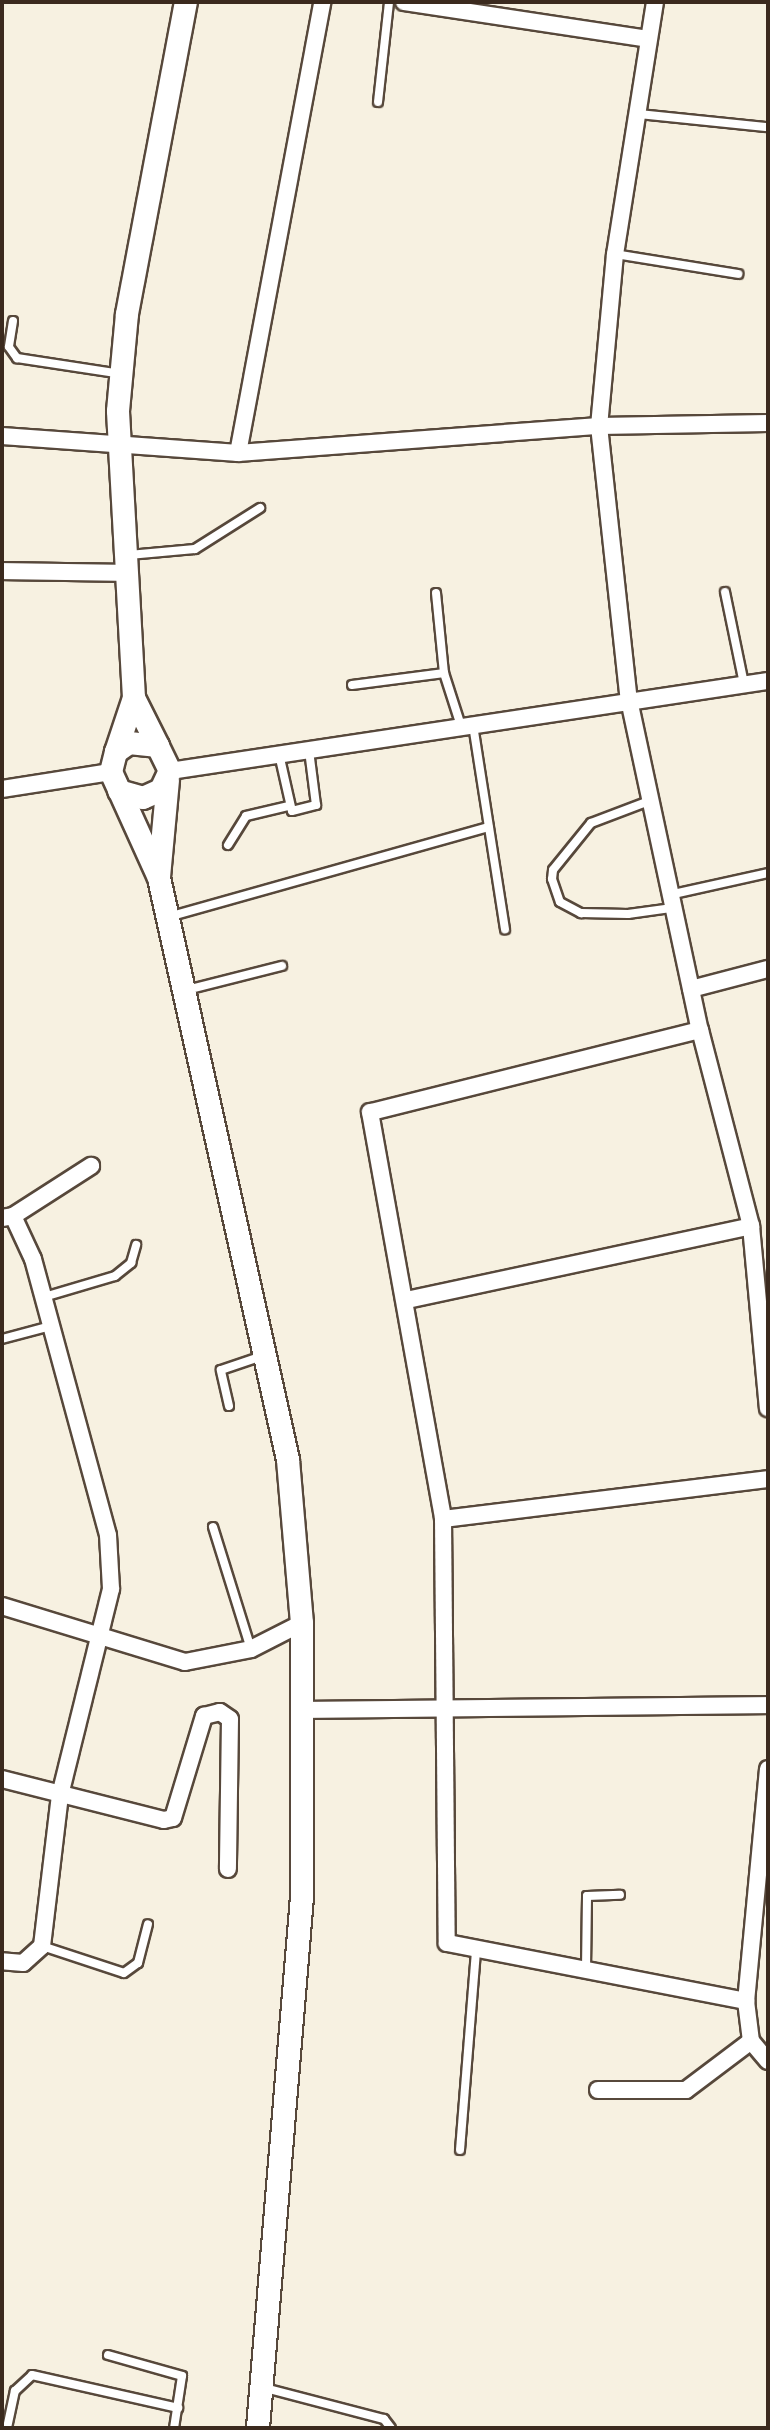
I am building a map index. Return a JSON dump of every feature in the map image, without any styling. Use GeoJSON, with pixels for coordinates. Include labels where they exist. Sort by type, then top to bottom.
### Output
{"type":"FeatureCollection","features":[{"type":"Feature","properties":{"kind":"street"},"geometry":{"type":"LineString","coordinates":[[186,2],[127,314],[121,374],[118,443],[134,698],[115,772],[159,878],[288,1460],[306,1710],[302,1897],[258,2428]]}},
{"type":"Feature","properties":{"kind":"street"},"geometry":{"type":"LineString","coordinates":[[238,453],[322,2]]}},
{"type":"Feature","properties":{"kind":"street"},"geometry":{"type":"LineString","coordinates":[[404,2],[648,39]]}},
{"type":"Feature","properties":{"kind":"street"},"geometry":{"type":"LineString","coordinates":[[655,2],[615,254],[599,426],[629,700],[670,902],[762,1268],[768,1408]]}},
{"type":"Feature","properties":{"kind":"street"},"geometry":{"type":"LineString","coordinates":[[2,436],[238,453],[599,426],[768,423]]}},
{"type":"Feature","properties":{"kind":"street"},"geometry":{"type":"LineString","coordinates":[[2,571],[125,564]]}},
{"type":"Feature","properties":{"kind":"street"},"geometry":{"type":"LineString","coordinates":[[115,772],[143,798],[169,776],[279,754],[768,681]]}},
{"type":"Feature","properties":{"kind":"street"},"geometry":{"type":"LineString","coordinates":[[134,698],[169,776],[159,878]]}},
{"type":"Feature","properties":{"kind":"street"},"geometry":{"type":"LineString","coordinates":[[2,789],[115,772],[139,741],[158,746]]}},
{"type":"Feature","properties":{"kind":"street"},"geometry":{"type":"LineString","coordinates":[[691,989],[768,969]]}},
{"type":"Feature","properties":{"kind":"street"},"geometry":{"type":"LineString","coordinates":[[700,1030],[370,1112],[407,1300],[443,1519],[447,1943],[746,2001]]}},
{"type":"Feature","properties":{"kind":"street"},"geometry":{"type":"LineString","coordinates":[[2,1961],[23,1963],[42,1946],[60,1795],[111,1589],[108,1535],[44,1297],[7,1217],[91,1166]]}},
{"type":"Feature","properties":{"kind":"street"},"geometry":{"type":"LineString","coordinates":[[407,1300],[751,1226]]}},
{"type":"Feature","properties":{"kind":"street"},"geometry":{"type":"LineString","coordinates":[[443,1519],[768,1479]]}},
{"type":"Feature","properties":{"kind":"street"},"geometry":{"type":"LineString","coordinates":[[2,1606],[99,1639],[185,1662],[251,1649],[302,1623]]}},
{"type":"Feature","properties":{"kind":"street"},"geometry":{"type":"LineString","coordinates":[[306,1710],[445,1712],[768,1705]]}},
{"type":"Feature","properties":{"kind":"street"},"geometry":{"type":"LineString","coordinates":[[2,1779],[60,1795],[173,1818],[204,1716],[220,1712],[230,1719],[228,1869]]}},
{"type":"Feature","properties":{"kind":"street"},"geometry":{"type":"LineString","coordinates":[[768,1769],[761,1905],[746,2001],[751,2041],[768,2061]]}},
{"type":"Feature","properties":{"kind":"street"},"geometry":{"type":"LineString","coordinates":[[598,2090],[686,2090],[751,2041]]}},
{"type":"Feature","properties":{"kind":"lane"},"geometry":{"type":"LineString","coordinates":[[378,102],[389,2]]}},
{"type":"Feature","properties":{"kind":"lane"},"geometry":{"type":"LineString","coordinates":[[637,114],[766,127]]}},
{"type":"Feature","properties":{"kind":"lane"},"geometry":{"type":"LineString","coordinates":[[615,254],[738,274]]}},
{"type":"Feature","properties":{"kind":"lane"},"geometry":{"type":"LineString","coordinates":[[13,321],[9,347],[17,358],[121,374]]}},
{"type":"Feature","properties":{"kind":"lane"},"geometry":{"type":"LineString","coordinates":[[125,564],[195,549],[260,508]]}},
{"type":"Feature","properties":{"kind":"lane"},"geometry":{"type":"LineString","coordinates":[[725,592],[744,684]]}},
{"type":"Feature","properties":{"kind":"lane"},"geometry":{"type":"LineString","coordinates":[[436,593],[444,673],[467,725],[489,827],[505,930]]}},
{"type":"Feature","properties":{"kind":"lane"},"geometry":{"type":"LineString","coordinates":[[352,685],[444,673]]}},
{"type":"Feature","properties":{"kind":"lane"},"geometry":{"type":"LineString","coordinates":[[279,754],[288,806],[292,811],[316,805],[309,749]]}},
{"type":"Feature","properties":{"kind":"lane"},"geometry":{"type":"LineString","coordinates":[[649,801],[591,823],[553,870],[552,879],[560,902],[581,913],[628,914],[768,873]]}},
{"type":"Feature","properties":{"kind":"lane"},"geometry":{"type":"LineString","coordinates":[[228,845],[246,816],[288,806]]}},
{"type":"Feature","properties":{"kind":"lane"},"geometry":{"type":"LineString","coordinates":[[167,918],[489,827]]}},
{"type":"Feature","properties":{"kind":"lane"},"geometry":{"type":"LineString","coordinates":[[182,991],[282,966]]}},
{"type":"Feature","properties":{"kind":"lane"},"geometry":{"type":"LineString","coordinates":[[44,1297],[115,1276],[131,1263],[136,1245]]}},
{"type":"Feature","properties":{"kind":"lane"},"geometry":{"type":"LineString","coordinates":[[2,1339],[52,1326]]}},
{"type":"Feature","properties":{"kind":"lane"},"geometry":{"type":"LineString","coordinates":[[229,1406],[221,1370],[266,1355]]}},
{"type":"Feature","properties":{"kind":"lane"},"geometry":{"type":"LineString","coordinates":[[213,1527],[251,1649]]}},
{"type":"Feature","properties":{"kind":"lane"},"geometry":{"type":"LineString","coordinates":[[586,1970],[587,1896],[620,1895]]}},
{"type":"Feature","properties":{"kind":"lane"},"geometry":{"type":"LineString","coordinates":[[42,1946],[124,1973],[138,1963],[148,1924]]}},
{"type":"Feature","properties":{"kind":"lane"},"geometry":{"type":"LineString","coordinates":[[460,2150],[476,1948]]}},
{"type":"Feature","properties":{"kind":"lane"},"geometry":{"type":"LineString","coordinates":[[108,2355],[176,2371],[183,2382],[174,2428]]}},
{"type":"Feature","properties":{"kind":"lane"},"geometry":{"type":"LineString","coordinates":[[7,2428],[15,2391],[32,2375],[178,2408]]}},
{"type":"Feature","properties":{"kind":"lane"},"geometry":{"type":"LineString","coordinates":[[261,2387],[384,2419],[391,2428]]}}]}
